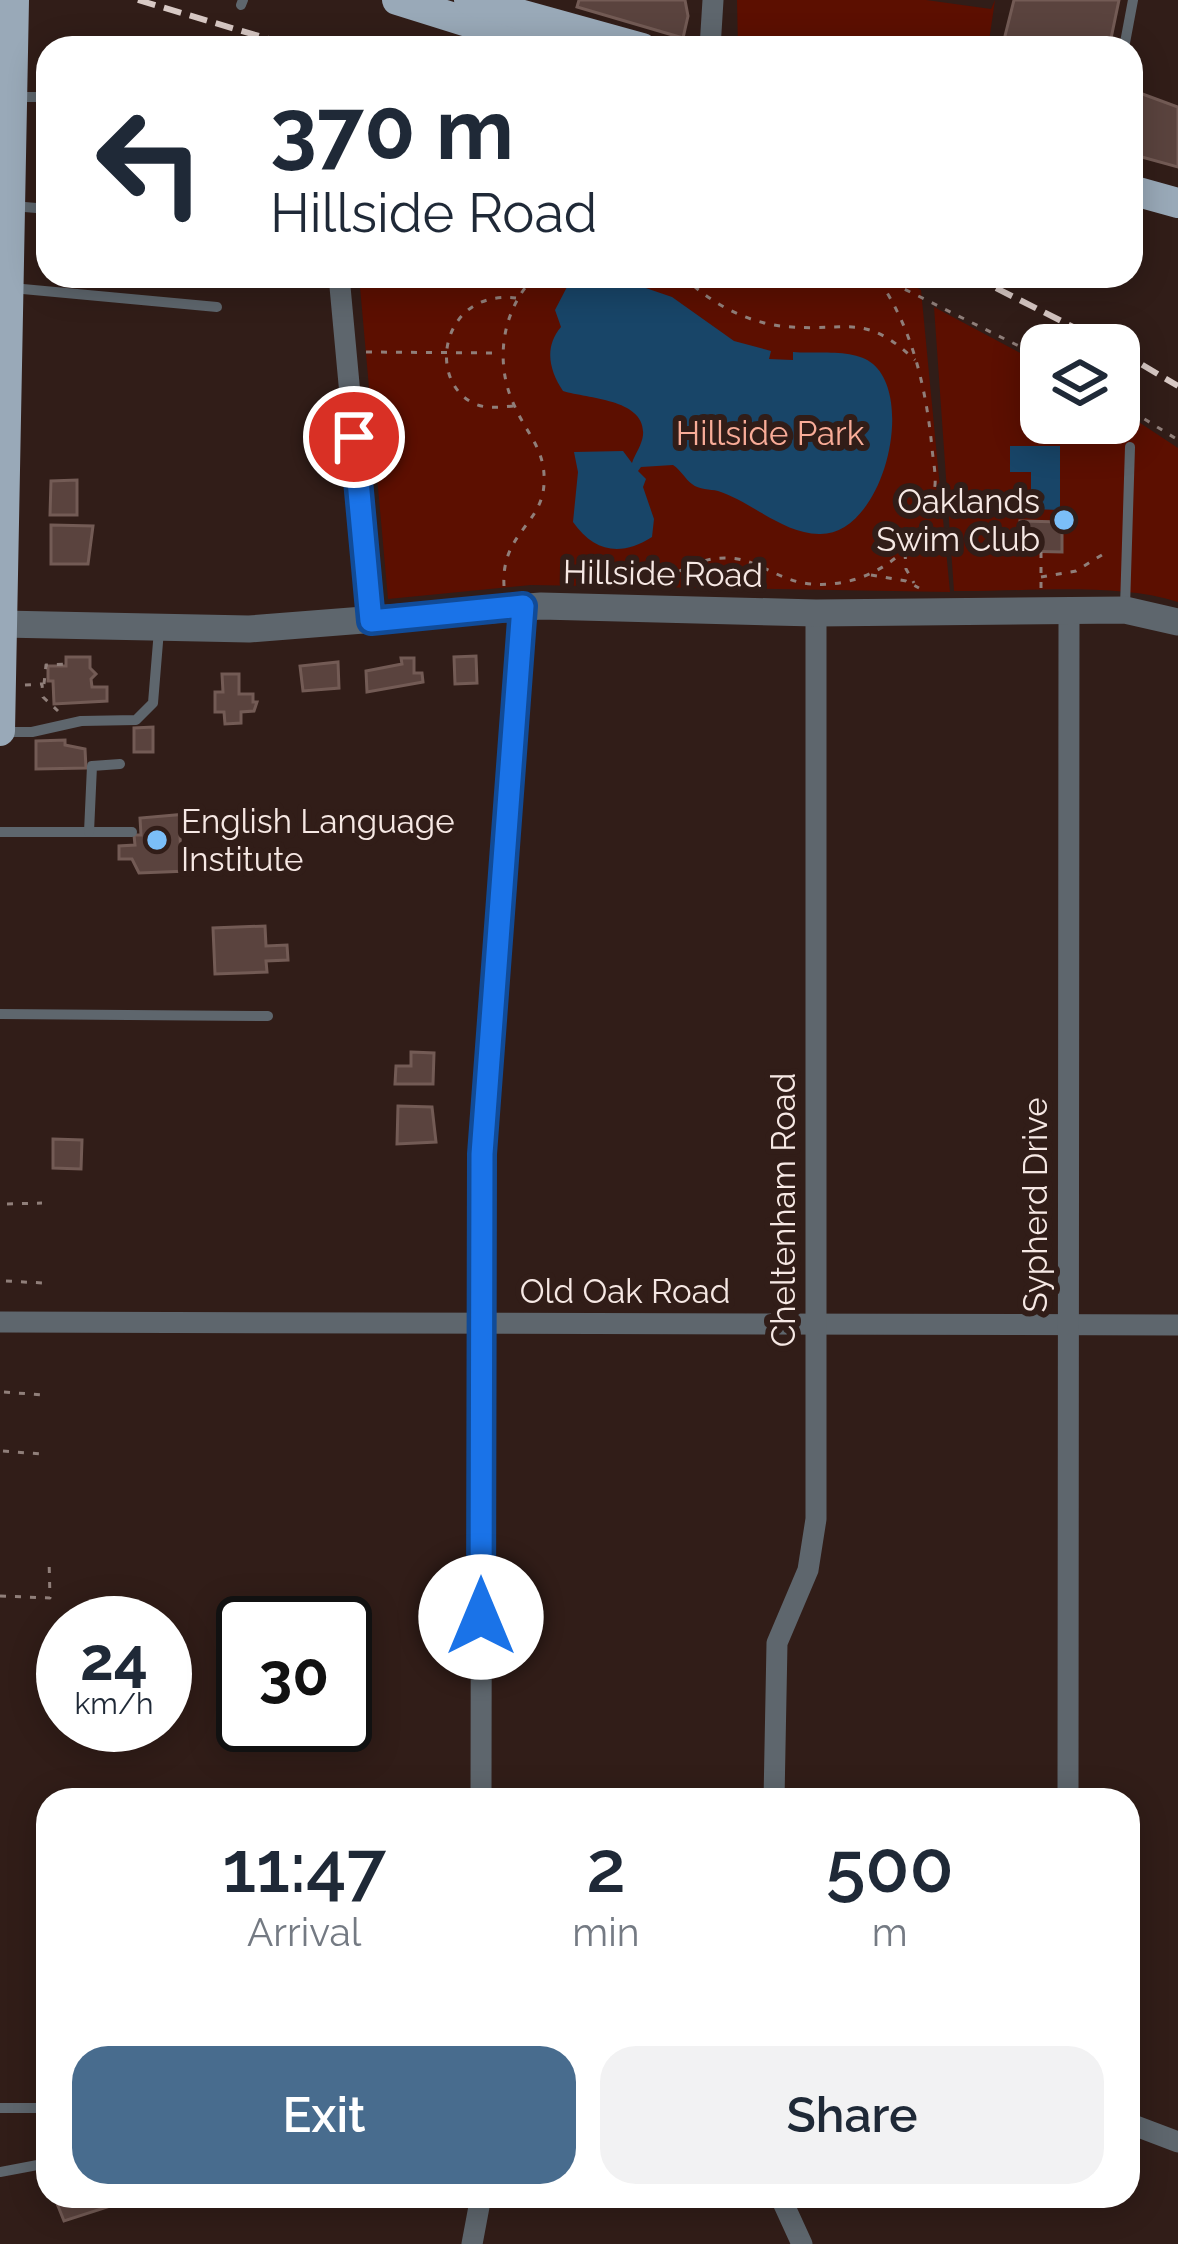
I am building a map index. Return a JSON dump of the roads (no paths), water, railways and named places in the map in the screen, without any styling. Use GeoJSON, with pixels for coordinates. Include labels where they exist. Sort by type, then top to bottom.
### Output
{"type":"FeatureCollection","features":[{"type":"Feature","properties":{"kind":"main road"},"geometry":{"type":"LineString","coordinates":[[0,732],[10,206],[5,169],[14,0]]}},
{"type":"Feature","properties":{"kind":"main road"},"geometry":{"type":"LineString","coordinates":[[398,0],[513,36]]}},
{"type":"Feature","properties":{"kind":"main road"},"geometry":{"type":"LineString","coordinates":[[469,0],[599,36]]}},
{"type":"Feature","properties":{"kind":"main road"},"geometry":{"type":"LineString","coordinates":[[1143,193],[1178,203]]}},
{"type":"Feature","properties":{"kind":"street"},"geometry":{"type":"LineString","coordinates":[[711,36],[713,0]]}},
{"type":"Feature","properties":{"kind":"street"},"geometry":{"type":"LineString","coordinates":[[340,288],[371,621]]}},
{"type":"Feature","properties":{"kind":"street"},"geometry":{"type":"LineString","coordinates":[[482,1788],[482,1154],[513,599]]}},
{"type":"Feature","properties":{"kind":"street","name":"Hillside Road"},"geometry":{"type":"LineString","coordinates":[[1,624],[159,630],[271,628],[371,621],[513,599],[816,613],[1125,610],[1178,622]]}},
{"type":"Feature","properties":{"kind":"street","name":"Sypherd Drive"},"geometry":{"type":"LineString","coordinates":[[1068,1788],[1069,610]]}},
{"type":"Feature","properties":{"kind":"street","name":"Cheltenham Road"},"geometry":{"type":"LineString","coordinates":[[774,1788],[777,1643],[814,1550],[816,613]]}},
{"type":"Feature","properties":{"kind":"street","name":"Old Oak Road"},"geometry":{"type":"LineString","coordinates":[[0,1322],[1178,1325]]}},
{"type":"Feature","properties":{"kind":"street"},"geometry":{"type":"LineString","coordinates":[[1140,2127],[1178,2142]]}},
{"type":"Feature","properties":{"kind":"street"},"geometry":{"type":"LineString","coordinates":[[472,2244],[479,2208]]}},
{"type":"Feature","properties":{"kind":"street"},"geometry":{"type":"LineString","coordinates":[[785,2208],[802,2244]]}},
{"type":"Feature","properties":{"kind":"lane"},"geometry":{"type":"LineString","coordinates":[[1126,36],[1133,0]]}},
{"type":"Feature","properties":{"kind":"lane"},"geometry":{"type":"LineString","coordinates":[[12,97],[36,98]]}},
{"type":"Feature","properties":{"kind":"lane"},"geometry":{"type":"LineString","coordinates":[[10,206],[36,208]]}},
{"type":"Feature","properties":{"kind":"lane"},"geometry":{"type":"LineString","coordinates":[[8,288],[217,308]]}},
{"type":"Feature","properties":{"kind":"lane"},"geometry":{"type":"LineString","coordinates":[[1125,610],[1130,447]]}},
{"type":"Feature","properties":{"kind":"lane"},"geometry":{"type":"LineString","coordinates":[[0,732],[126,722],[147,713],[155,687],[159,630]]}},
{"type":"Feature","properties":{"kind":"lane"},"geometry":{"type":"LineString","coordinates":[[88,832],[92,766],[120,764]]}},
{"type":"Feature","properties":{"kind":"lane"},"geometry":{"type":"LineString","coordinates":[[0,832],[132,832]]}},
{"type":"Feature","properties":{"kind":"lane"},"geometry":{"type":"LineString","coordinates":[[0,1014],[268,1016]]}},
{"type":"Feature","properties":{"kind":"lane"},"geometry":{"type":"LineString","coordinates":[[0,2108],[36,2108]]}},
{"type":"Feature","properties":{"kind":"lane"},"geometry":{"type":"LineString","coordinates":[[0,2172],[36,2165]]}},
{"type":"Feature","properties":{"kind":"water"},"geometry":{"type":"Polygon","coordinates":[[[566,288],[646,288],[672,297],[734,341],[771,351],[769,359],[793,360],[793,352],[865,359],[886,382],[892,406],[886,464],[875,491],[841,529],[819,534],[780,523],[731,496],[695,486],[673,465],[641,467],[638,471],[646,479],[643,487],[654,519],[652,537],[619,549],[590,540],[573,522],[578,472],[574,452],[623,451],[632,463],[643,435],[641,423],[626,407],[563,391],[550,359],[561,327],[555,310],[566,288]]]}},
{"type":"Feature","properties":{"kind":"water"},"geometry":{"type":"Polygon","coordinates":[[[1010,446],[1060,446],[1060,510],[1031,509],[1031,472],[1010,472],[1010,446]]]}},
{"type":"Feature","properties":{"kind":"railway"},"geometry":{"type":"LineString","coordinates":[[138,0],[259,36]]}},
{"type":"Feature","properties":{"kind":"railway"},"geometry":{"type":"LineString","coordinates":[[996,288],[1067,324]]}},
{"type":"Feature","properties":{"kind":"railway"},"geometry":{"type":"LineString","coordinates":[[1140,363],[1178,386]]}},
{"type":"Feature","properties":{"kind":"place","name":"Oaklands Swim Club"},"geometry":{"type":"Point","coordinates":[1064,520]}},
{"type":"Feature","properties":{"kind":"place","name":"English Language Institute"},"geometry":{"type":"Point","coordinates":[157,840]}},
{"type":"Feature","properties":{"kind":"park label","name":"Hillside Park"},"geometry":{"type":"Point","coordinates":[770,433]}}]}
